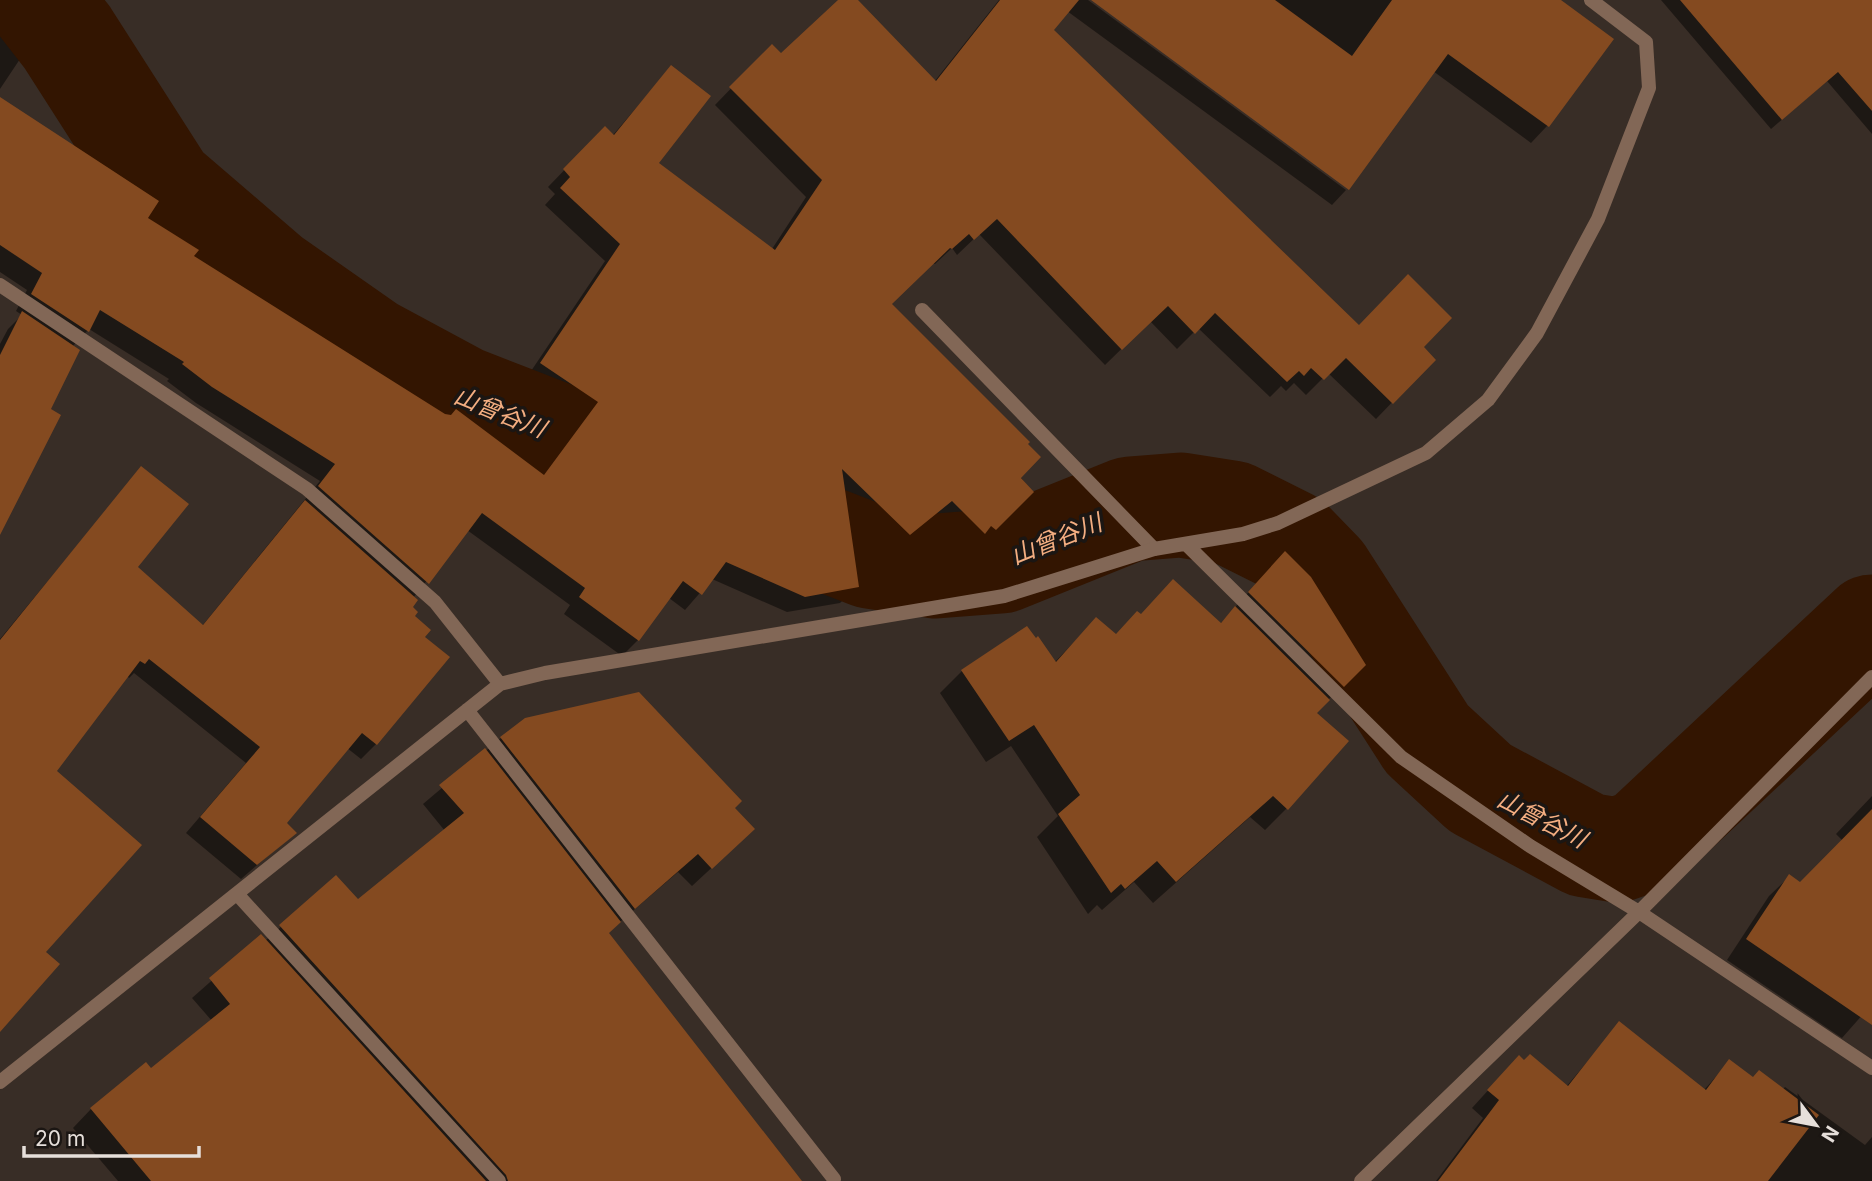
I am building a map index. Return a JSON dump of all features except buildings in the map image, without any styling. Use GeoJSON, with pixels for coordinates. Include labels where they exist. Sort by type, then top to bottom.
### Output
{"type":"FeatureCollection","features":[{"type":"Feature","properties":{"kind":"street"},"geometry":{"type":"LineString","coordinates":[[0,1082],[500,684],[545,673],[1004,596],[1154,550],[1243,534],[1278,523],[1426,453],[1488,400],[1537,333],[1598,219],[1649,88],[1646,42],[1591,0]]}},
{"type":"Feature","properties":{"kind":"street"},"geometry":{"type":"LineString","coordinates":[[0,285],[307,489],[435,602],[500,684]]}},
{"type":"Feature","properties":{"kind":"street"},"geometry":{"type":"LineString","coordinates":[[922,310],[1154,550]]}},
{"type":"Feature","properties":{"kind":"street"},"geometry":{"type":"LineString","coordinates":[[1187,545],[1401,757],[1530,846],[1639,912],[1872,1068]]}},
{"type":"Feature","properties":{"kind":"street"},"geometry":{"type":"LineString","coordinates":[[1361,1181],[1639,912],[1872,677]]}},
{"type":"Feature","properties":{"kind":"street"},"geometry":{"type":"LineString","coordinates":[[467,710],[834,1179]]}},
{"type":"Feature","properties":{"kind":"street"},"geometry":{"type":"LineString","coordinates":[[237,894],[499,1181]]}},
{"type":"Feature","properties":{"kind":"waterway","name":"山曾谷川"},"geometry":{"type":"LineString","coordinates":[[38,0],[67,37],[163,187],[270,279],[370,349],[461,398],[870,556],[936,566],[1001,561],[1130,509],[1181,505],[1232,513],[1290,542],[1321,574],[1427,739],[1480,788],[1586,845],[1617,850],[1643,841],[1872,627]]}}]}
